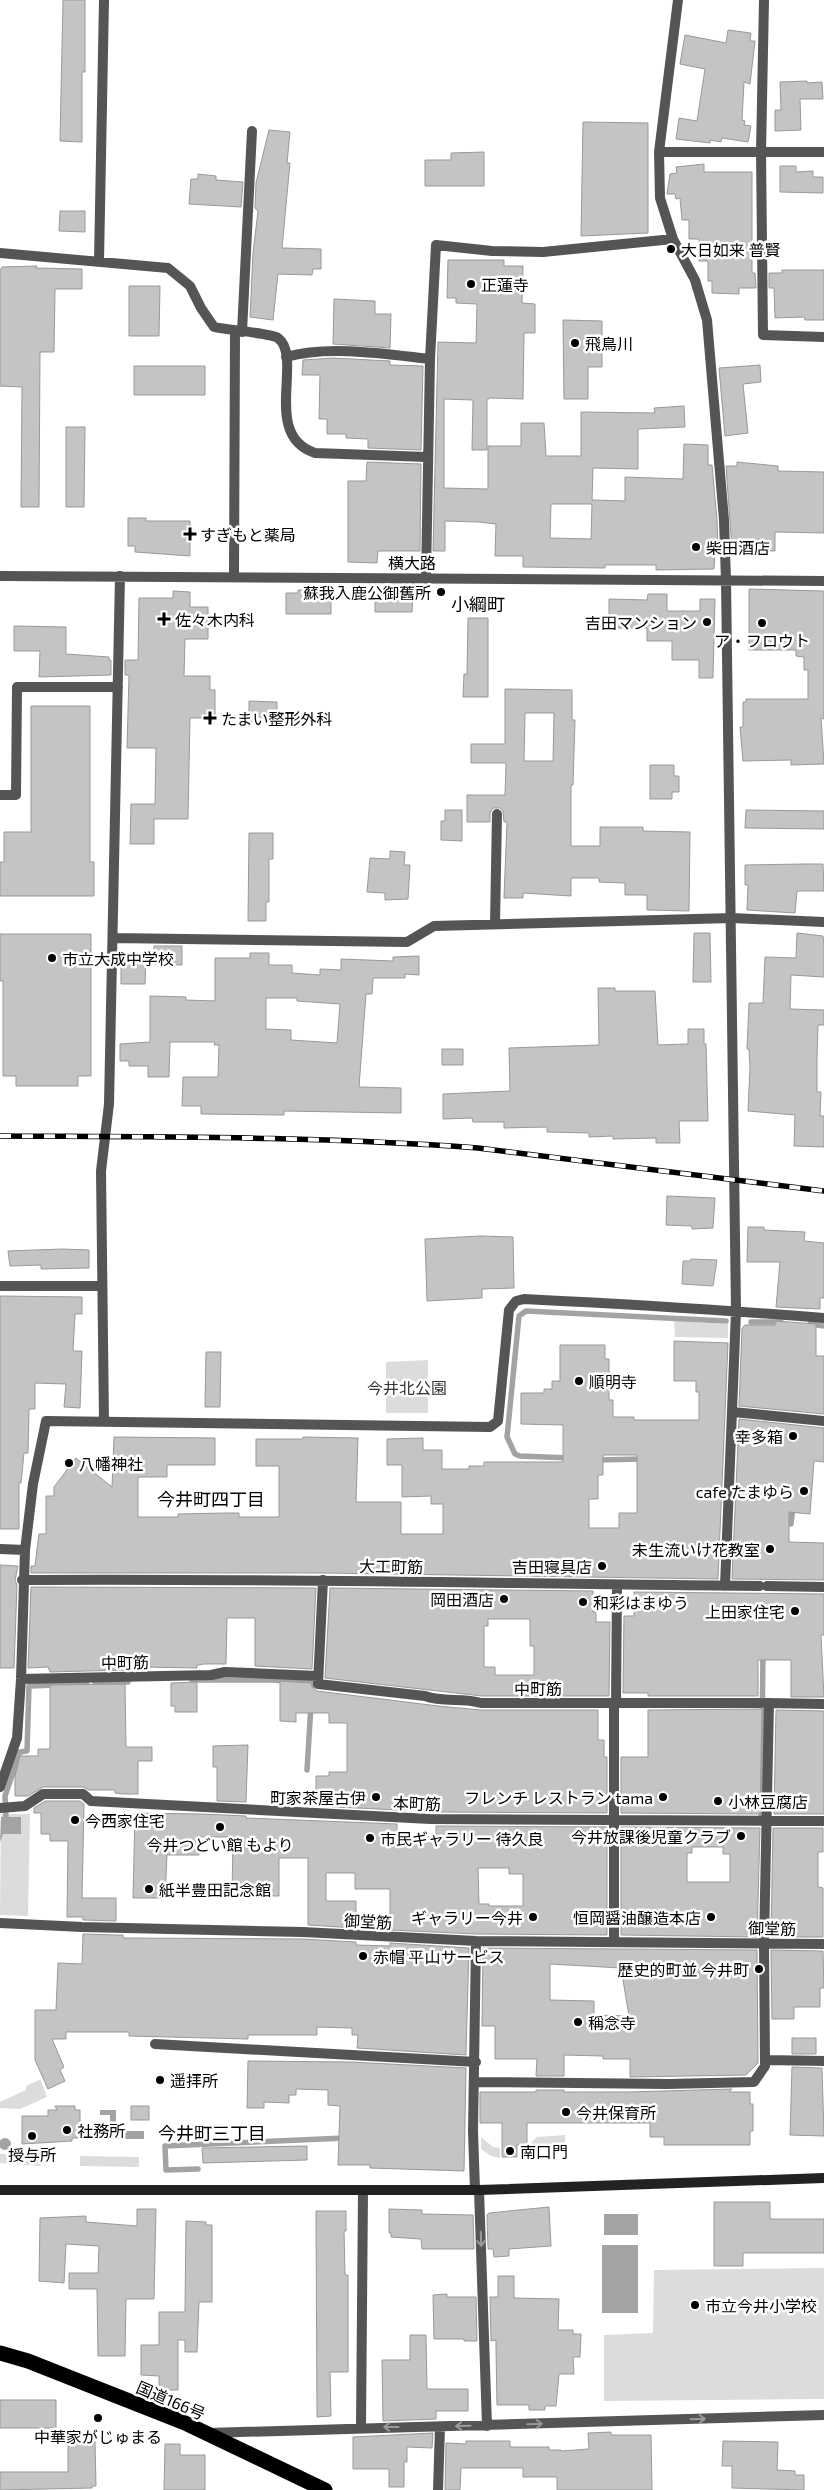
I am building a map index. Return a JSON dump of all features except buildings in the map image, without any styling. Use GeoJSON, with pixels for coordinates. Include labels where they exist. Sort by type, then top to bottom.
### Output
{"type":"FeatureCollection","features":[{"type":"Feature","properties":{"kind":"highway","name":"国道166号"},"geometry":{"type":"LineString","coordinates":[[0,2353],[28,2361],[205,2433],[325,2490]]}},
{"type":"Feature","properties":{"kind":"street"},"geometry":{"type":"LineString","coordinates":[[99,261],[104,0]]}},
{"type":"Feature","properties":{"kind":"street"},"geometry":{"type":"LineString","coordinates":[[678,0],[659,152],[660,198],[673,239],[695,280],[707,320],[724,520],[726,581],[736,1311],[725,1586]]}},
{"type":"Feature","properties":{"kind":"street"},"geometry":{"type":"LineString","coordinates":[[764,0],[761,152],[763,336],[824,337]]}},
{"type":"Feature","properties":{"kind":"street"},"geometry":{"type":"LineString","coordinates":[[234,576],[239,332],[252,131]]}},
{"type":"Feature","properties":{"kind":"street"},"geometry":{"type":"LineString","coordinates":[[659,152],[824,152]]}},
{"type":"Feature","properties":{"kind":"street"},"geometry":{"type":"LineString","coordinates":[[426,578],[427,457],[436,245],[492,251],[543,252],[673,239]]}},
{"type":"Feature","properties":{"kind":"street"},"geometry":{"type":"LineString","coordinates":[[0,253],[168,268],[190,286],[201,308],[214,327],[239,332],[271,334],[279,339],[284,346],[286,357],[288,424],[292,436],[301,447],[315,453],[427,457]]}},
{"type":"Feature","properties":{"kind":"street"},"geometry":{"type":"LineString","coordinates":[[286,357],[304,352],[380,353],[430,359]]}},
{"type":"Feature","properties":{"kind":"street","name":"横大路"},"geometry":{"type":"LineString","coordinates":[[0,576],[824,581]]}},
{"type":"Feature","properties":{"kind":"street"},"geometry":{"type":"LineString","coordinates":[[104,1421],[102,1171],[110,1104],[120,576]]}},
{"type":"Feature","properties":{"kind":"street"},"geometry":{"type":"LineString","coordinates":[[0,795],[16,795],[17,687],[118,687]]}},
{"type":"Feature","properties":{"kind":"street"},"geometry":{"type":"LineString","coordinates":[[495,924],[497,814]]}},
{"type":"Feature","properties":{"kind":"street"},"geometry":{"type":"LineString","coordinates":[[113,938],[407,942],[434,926],[732,918],[824,922]]}},
{"type":"Feature","properties":{"kind":"street"},"geometry":{"type":"LineString","coordinates":[[0,1286],[102,1286]]}},
{"type":"Feature","properties":{"kind":"street"},"geometry":{"type":"LineString","coordinates":[[0,1787],[17,1738],[21,1679],[22,1580],[33,1484],[46,1421],[490,1427],[498,1421],[509,1310],[516,1301],[524,1299],[824,1318]]}},
{"type":"Feature","properties":{"kind":"street"},"geometry":{"type":"LineString","coordinates":[[733,1412],[824,1421]]}},
{"type":"Feature","properties":{"kind":"street"},"geometry":{"type":"LineString","coordinates":[[0,1549],[25,1550]]}},
{"type":"Feature","properties":{"kind":"street","name":"大工町筋"},"geometry":{"type":"LineString","coordinates":[[22,1580],[323,1580],[498,1585],[824,1587]]}},
{"type":"Feature","properties":{"kind":"street"},"geometry":{"type":"LineString","coordinates":[[318,1680],[323,1580]]}},
{"type":"Feature","properties":{"kind":"street"},"geometry":{"type":"LineString","coordinates":[[614,1941],[613,1821],[617,1585]]}},
{"type":"Feature","properties":{"kind":"street","name":"中町筋"},"geometry":{"type":"LineString","coordinates":[[21,1679],[211,1674],[225,1672],[318,1680],[425,1696],[435,1700],[473,1701],[480,1703],[824,1704]]}},
{"type":"Feature","properties":{"kind":"street"},"geometry":{"type":"LineString","coordinates":[[475,2082],[668,2084],[754,2082],[765,2066],[765,1703]]}},
{"type":"Feature","properties":{"kind":"street","name":"本町筋"},"geometry":{"type":"LineString","coordinates":[[0,1808],[25,1806],[43,1794],[83,1794],[91,1801],[430,1819],[766,1823],[824,1821]]}},
{"type":"Feature","properties":{"kind":"street","name":"御堂筋"},"geometry":{"type":"LineString","coordinates":[[0,1923],[82,1927],[303,1932],[476,1941],[824,1944]]}},
{"type":"Feature","properties":{"kind":"street"},"geometry":{"type":"LineString","coordinates":[[476,1941],[476,2062],[473,2132],[487,2426]]}},
{"type":"Feature","properties":{"kind":"street"},"geometry":{"type":"LineString","coordinates":[[155,2044],[476,2062]]}},
{"type":"Feature","properties":{"kind":"street"},"geometry":{"type":"LineString","coordinates":[[765,2060],[824,2061]]}},
{"type":"Feature","properties":{"kind":"street"},"geometry":{"type":"LineString","coordinates":[[0,2190],[477,2190],[824,2178]]}},
{"type":"Feature","properties":{"kind":"street"},"geometry":{"type":"LineString","coordinates":[[360,2427],[362,2191]]}},
{"type":"Feature","properties":{"kind":"street"},"geometry":{"type":"LineString","coordinates":[[205,2433],[824,2415]]}},
{"type":"Feature","properties":{"kind":"street"},"geometry":{"type":"LineString","coordinates":[[438,2490],[440,2427]]}},
{"type":"Feature","properties":{"kind":"green space"},"geometry":{"type":"Polygon","coordinates":[[[674,1321],[728,1324],[728,1338],[675,1337],[674,1321]]]}},
{"type":"Feature","properties":{"kind":"green space","name":"今井北公園"},"geometry":{"type":"Polygon","coordinates":[[[428,1360],[428,1413],[386,1413],[386,1362],[428,1360]]]}},
{"type":"Feature","properties":{"kind":"green space"},"geometry":{"type":"Polygon","coordinates":[[[1,1814],[30,1814],[28,1916],[0,1915],[1,1814]]]}},
{"type":"Feature","properties":{"kind":"green space"},"geometry":{"type":"Polygon","coordinates":[[[39,2080],[47,2097],[20,2109],[0,2108],[0,2102],[26,2090],[26,2086],[39,2080]]]}},
{"type":"Feature","properties":{"kind":"green space"},"geometry":{"type":"Polygon","coordinates":[[[565,2135],[565,2146],[541,2146],[525,2158],[519,2159],[519,2148],[528,2146],[537,2137],[565,2135]]]}},
{"type":"Feature","properties":{"kind":"green space"},"geometry":{"type":"Polygon","coordinates":[[[481,2137],[493,2147],[500,2148],[500,2158],[491,2156],[481,2149],[481,2137]]]}},
{"type":"Feature","properties":{"kind":"green space"},"geometry":{"type":"Polygon","coordinates":[[[0,2154],[41,2154],[41,2166],[0,2163],[0,2154]]]}},
{"type":"Feature","properties":{"kind":"green space"},"geometry":{"type":"Polygon","coordinates":[[[80,2156],[139,2157],[139,2167],[80,2166],[80,2156]]]}},
{"type":"Feature","properties":{"kind":"green space"},"geometry":{"type":"Polygon","coordinates":[[[824,2268],[824,2399],[604,2401],[604,2335],[653,2333],[654,2270],[824,2268]]]}},
{"type":"Feature","properties":{"kind":"shaded area"},"geometry":{"type":"Polygon","coordinates":[[[1,1817],[21,1817],[21,1834],[3,1834],[0,1842],[1,1817]]]}},
{"type":"Feature","properties":{"kind":"shaded area"},"geometry":{"type":"Polygon","coordinates":[[[100,2110],[116,2110],[116,2131],[144,2131],[144,2139],[94,2139],[94,2131],[110,2131],[110,2115],[100,2115],[100,2110]]]}},
{"type":"Feature","properties":{"kind":"shaded area"},"geometry":{"type":"Polygon","coordinates":[[[5,2138],[11,2144],[5,2150],[-1,2144],[5,2138]]]}},
{"type":"Feature","properties":{"kind":"shaded area"},"geometry":{"type":"Polygon","coordinates":[[[604,2214],[638,2214],[638,2235],[604,2235],[604,2214]]]}},
{"type":"Feature","properties":{"kind":"shaded area"},"geometry":{"type":"Polygon","coordinates":[[[602,2245],[638,2245],[638,2313],[602,2313],[602,2245]]]}},
{"type":"Feature","properties":{"kind":"waterway"},"geometry":{"type":"LineString","coordinates":[[570,1458],[520,1456],[515,1454],[507,1437],[519,1316],[526,1311],[726,1321]]}},
{"type":"Feature","properties":{"kind":"waterway"},"geometry":{"type":"LineString","coordinates":[[751,1322],[781,1322]]}},
{"type":"Feature","properties":{"kind":"waterway"},"geometry":{"type":"LineString","coordinates":[[810,1324],[824,1326]]}},
{"type":"Feature","properties":{"kind":"waterway"},"geometry":{"type":"LineString","coordinates":[[597,1460],[643,1459]]}},
{"type":"Feature","properties":{"kind":"waterway"},"geometry":{"type":"LineString","coordinates":[[782,1524],[791,1524],[793,1506]]}},
{"type":"Feature","properties":{"kind":"waterway"},"geometry":{"type":"LineString","coordinates":[[761,1814],[763,1653]]}},
{"type":"Feature","properties":{"kind":"waterway"},"geometry":{"type":"LineString","coordinates":[[192,1680],[272,1680],[312,1683],[311,1693]]}},
{"type":"Feature","properties":{"kind":"waterway"},"geometry":{"type":"LineString","coordinates":[[95,1683],[128,1682]]}},
{"type":"Feature","properties":{"kind":"waterway"},"geometry":{"type":"LineString","coordinates":[[6,1817],[5,1796],[20,1752],[27,1751],[29,1686],[87,1684]]}},
{"type":"Feature","properties":{"kind":"waterway"},"geometry":{"type":"LineString","coordinates":[[307,1770],[311,1705]]}},
{"type":"Feature","properties":{"kind":"waterway"},"geometry":{"type":"LineString","coordinates":[[198,2169],[166,2170],[165,2146],[345,2138]]}},
{"type":"Feature","properties":{"kind":"railway"},"geometry":{"type":"LineString","coordinates":[[0,1136],[299,1139],[478,1148],[824,1191]]}},
{"type":"Feature","properties":{"kind":"place","name":"大日如来 普賢"},"geometry":{"type":"Point","coordinates":[671,249]}},
{"type":"Feature","properties":{"kind":"place","name":"正蓮寺"},"geometry":{"type":"Point","coordinates":[471,284]}},
{"type":"Feature","properties":{"kind":"place","name":"飛鳥川"},"geometry":{"type":"Point","coordinates":[575,343]}},
{"type":"Feature","properties":{"kind":"place","name":"すぎもと薬局"},"geometry":{"type":"Point","coordinates":[190,534]}},
{"type":"Feature","properties":{"kind":"place","name":"柴田酒店"},"geometry":{"type":"Point","coordinates":[696,547]}},
{"type":"Feature","properties":{"kind":"place","name":"蘇我入鹿公御舊所"},"geometry":{"type":"Point","coordinates":[441,592]}},
{"type":"Feature","properties":{"kind":"place","name":"佐々木内科"},"geometry":{"type":"Point","coordinates":[164,619]}},
{"type":"Feature","properties":{"kind":"place","name":"吉田マンション"},"geometry":{"type":"Point","coordinates":[707,622]}},
{"type":"Feature","properties":{"kind":"place","name":"ア・フロウト"},"geometry":{"type":"Point","coordinates":[762,623]}},
{"type":"Feature","properties":{"kind":"place","name":"たまい整形外科"},"geometry":{"type":"Point","coordinates":[210,718]}},
{"type":"Feature","properties":{"kind":"place","name":"市立大成中学校"},"geometry":{"type":"Point","coordinates":[52,958]}},
{"type":"Feature","properties":{"kind":"place","name":"順明寺"},"geometry":{"type":"Point","coordinates":[579,1381]}},
{"type":"Feature","properties":{"kind":"place","name":"幸多箱"},"geometry":{"type":"Point","coordinates":[793,1436]}},
{"type":"Feature","properties":{"kind":"place","name":"八幡神社"},"geometry":{"type":"Point","coordinates":[69,1463]}},
{"type":"Feature","properties":{"kind":"place","name":"cafe たまゆら"},"geometry":{"type":"Point","coordinates":[804,1491]}},
{"type":"Feature","properties":{"kind":"place","name":"未生流いけ花教室"},"geometry":{"type":"Point","coordinates":[770,1549]}},
{"type":"Feature","properties":{"kind":"place","name":"吉田寝具店"},"geometry":{"type":"Point","coordinates":[602,1566]}},
{"type":"Feature","properties":{"kind":"place","name":"岡田酒店"},"geometry":{"type":"Point","coordinates":[504,1599]}},
{"type":"Feature","properties":{"kind":"place","name":"和彩はまゆう"},"geometry":{"type":"Point","coordinates":[583,1602]}},
{"type":"Feature","properties":{"kind":"place","name":"上田家住宅"},"geometry":{"type":"Point","coordinates":[795,1611]}},
{"type":"Feature","properties":{"kind":"place","name":"町家茶屋古伊"},"geometry":{"type":"Point","coordinates":[376,1797]}},
{"type":"Feature","properties":{"kind":"place","name":"フレンチ レストラン tama"},"geometry":{"type":"Point","coordinates":[663,1797]}},
{"type":"Feature","properties":{"kind":"place","name":"小林豆腐店"},"geometry":{"type":"Point","coordinates":[718,1801]}},
{"type":"Feature","properties":{"kind":"place","name":"今西家住宅"},"geometry":{"type":"Point","coordinates":[75,1820]}},
{"type":"Feature","properties":{"kind":"place","name":"今井つどい館 もより"},"geometry":{"type":"Point","coordinates":[220,1827]}},
{"type":"Feature","properties":{"kind":"place","name":"今井放課後児童クラブ"},"geometry":{"type":"Point","coordinates":[741,1836]}},
{"type":"Feature","properties":{"kind":"place","name":"市民ギャラリー 待久良"},"geometry":{"type":"Point","coordinates":[370,1838]}},
{"type":"Feature","properties":{"kind":"place","name":"紙半豊田記念館"},"geometry":{"type":"Point","coordinates":[149,1889]}},
{"type":"Feature","properties":{"kind":"place","name":"ギャラリー今井"},"geometry":{"type":"Point","coordinates":[533,1917]}},
{"type":"Feature","properties":{"kind":"place","name":"恒岡醤油醸造本店"},"geometry":{"type":"Point","coordinates":[711,1917]}},
{"type":"Feature","properties":{"kind":"place","name":"赤帽 平山サービス"},"geometry":{"type":"Point","coordinates":[363,1956]}},
{"type":"Feature","properties":{"kind":"place","name":"歴史的町並 今井町"},"geometry":{"type":"Point","coordinates":[759,1969]}},
{"type":"Feature","properties":{"kind":"place","name":"稱念寺"},"geometry":{"type":"Point","coordinates":[578,2022]}},
{"type":"Feature","properties":{"kind":"place","name":"遥拝所"},"geometry":{"type":"Point","coordinates":[160,2080]}},
{"type":"Feature","properties":{"kind":"place","name":"今井保育所"},"geometry":{"type":"Point","coordinates":[566,2112]}},
{"type":"Feature","properties":{"kind":"place","name":"社務所"},"geometry":{"type":"Point","coordinates":[67,2130]}},
{"type":"Feature","properties":{"kind":"place","name":"授与所"},"geometry":{"type":"Point","coordinates":[32,2136]}},
{"type":"Feature","properties":{"kind":"place","name":"南口門"},"geometry":{"type":"Point","coordinates":[510,2151]}},
{"type":"Feature","properties":{"kind":"place","name":"市立今井小学校"},"geometry":{"type":"Point","coordinates":[695,2305]}},
{"type":"Feature","properties":{"kind":"place","name":"中華家がじゅまる"},"geometry":{"type":"Point","coordinates":[98,2418]}},
{"type":"Feature","properties":{"kind":"district","name":"小綱町"},"geometry":{"type":"Point","coordinates":[478,604]}},
{"type":"Feature","properties":{"kind":"district","name":"今井町四丁目"},"geometry":{"type":"Point","coordinates":[211,1499]}},
{"type":"Feature","properties":{"kind":"district","name":"今井町三丁目"},"geometry":{"type":"Point","coordinates":[212,2133]}}]}
